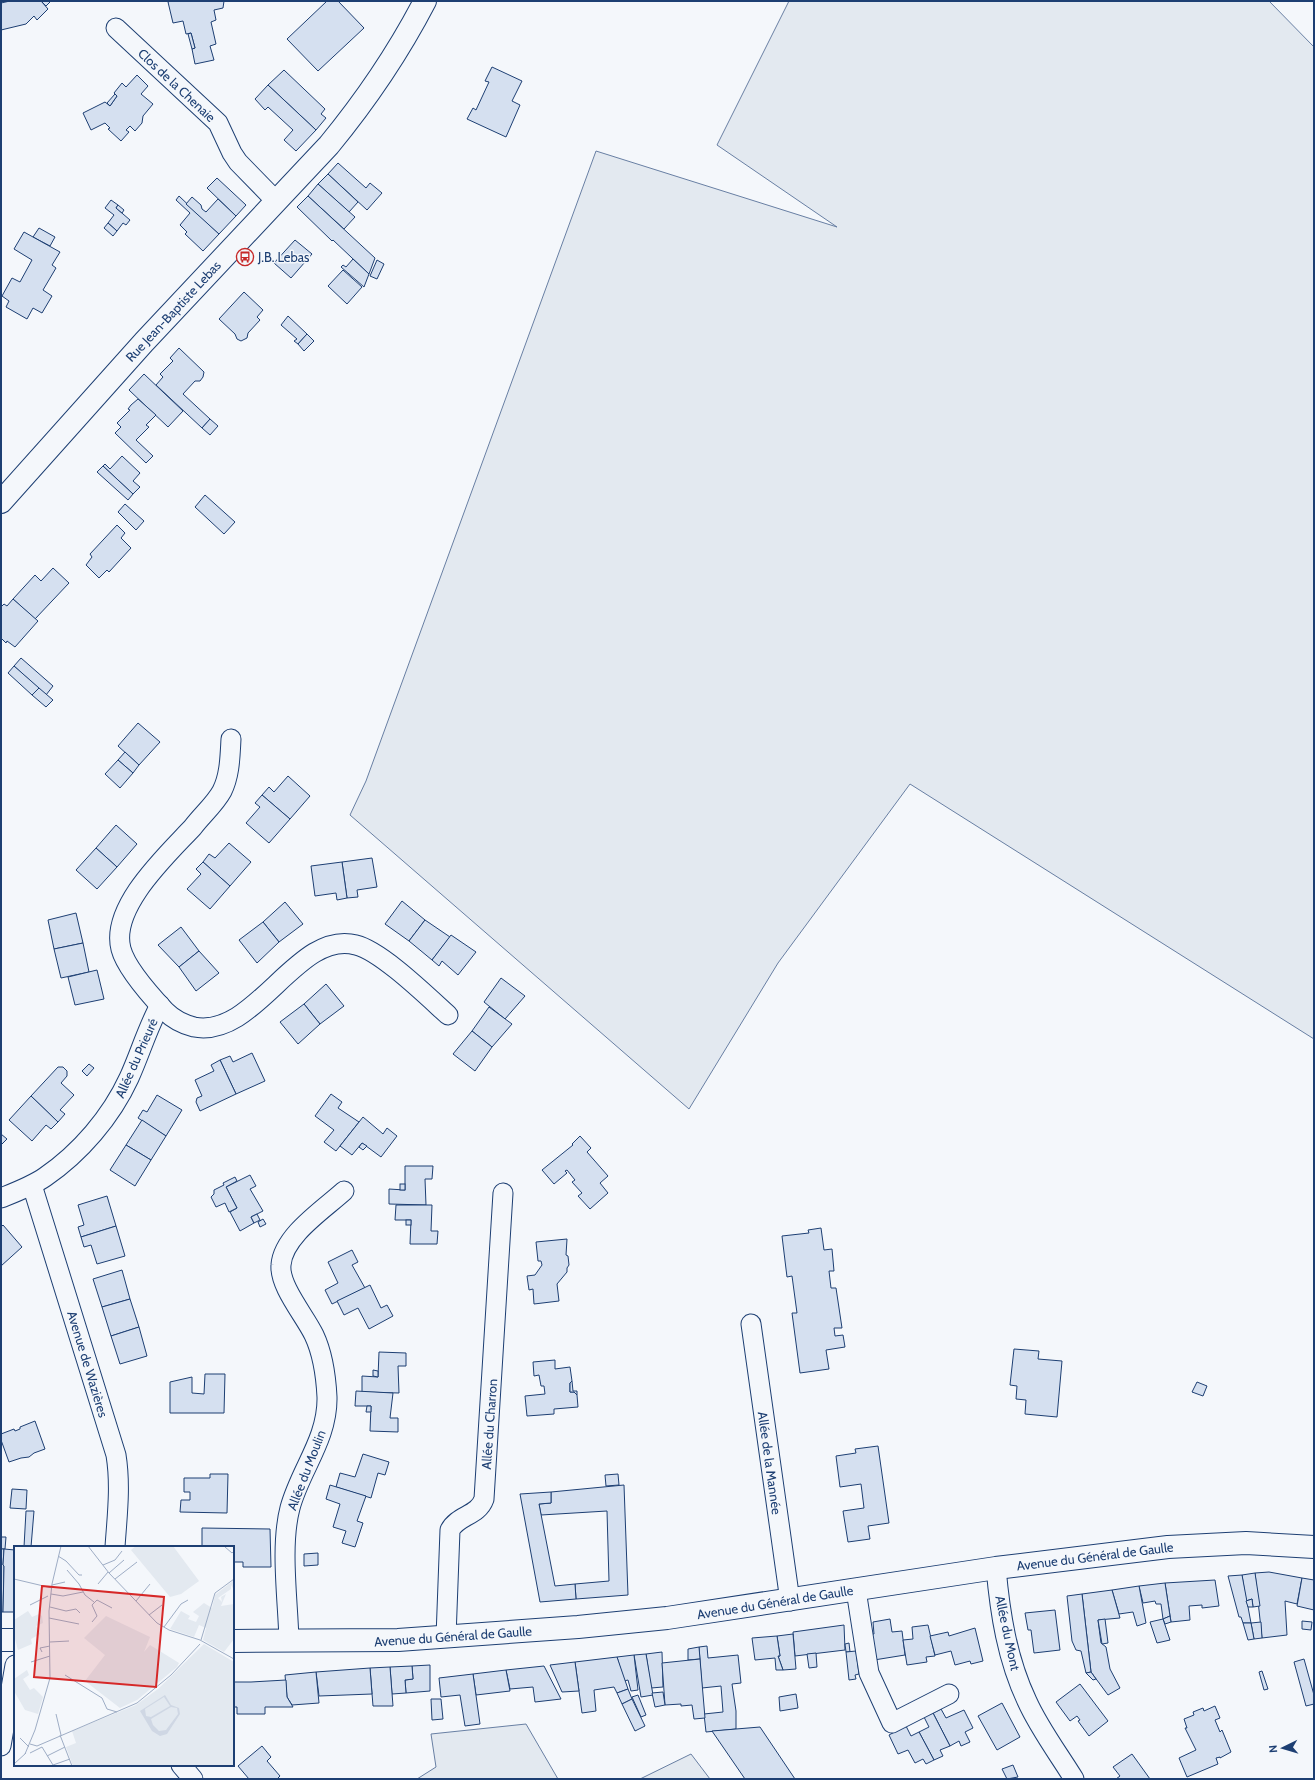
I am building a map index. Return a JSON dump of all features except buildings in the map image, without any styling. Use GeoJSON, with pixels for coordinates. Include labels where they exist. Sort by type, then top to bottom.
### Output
{"type":"FeatureCollection","features":[{"type":"Feature","properties":{"kind":"main road","name":"Rue Jean-Baptiste Lebas"},"geometry":{"type":"LineString","coordinates":[[1,502],[144,342],[328,145],[359,108],[384,72],[425,1]]}},
{"type":"Feature","properties":{"kind":"main road","name":"Avenue du Général de Gaulle"},"geometry":{"type":"LineString","coordinates":[[234,1641],[377,1641],[446,1637],[667,1618],[790,1601],[996,1568],[1193,1545],[1246,1543],[1314,1547]]}},
{"type":"Feature","properties":{"kind":"main road"},"geometry":{"type":"LineString","coordinates":[[1,1640],[14,1640]]}},
{"type":"Feature","properties":{"kind":"street","name":"Clos de la Chenaie"},"geometry":{"type":"LineString","coordinates":[[116,28],[218,123],[232,153],[238,162],[276,201]]}},
{"type":"Feature","properties":{"kind":"street"},"geometry":{"type":"LineString","coordinates":[[231,739],[227,779],[218,797],[140,886],[132,898],[123,918],[120,938],[121,949],[125,959],[160,1005],[169,1015],[179,1022],[189,1026],[209,1027],[222,1025],[244,1012],[316,951],[334,944],[346,943],[356,944],[376,955],[448,1015]]}},
{"type":"Feature","properties":{"kind":"street","name":"Allée du Prieuré"},"geometry":{"type":"LineString","coordinates":[[1,1198],[32,1185],[56,1169],[79,1148],[112,1108],[128,1080],[150,1024],[160,1005]]}},
{"type":"Feature","properties":{"kind":"street","name":"Avenue de Wazières"},"geometry":{"type":"LineString","coordinates":[[32,1185],[116,1455],[119,1474],[119,1497],[114,1546]]}},
{"type":"Feature","properties":{"kind":"street","name":"Allée du Moulin"},"geometry":{"type":"LineString","coordinates":[[289,1641],[286,1546],[287,1521],[300,1482],[314,1454],[322,1433],[327,1399],[324,1367],[315,1337],[283,1282],[281,1266],[287,1246],[298,1232],[344,1191]]}},
{"type":"Feature","properties":{"kind":"street","name":"Allée du Charron"},"geometry":{"type":"LineString","coordinates":[[446,1637],[450,1530],[458,1521],[482,1506],[484,1499],[503,1193]]}},
{"type":"Feature","properties":{"kind":"street","name":"Allée de la Mannée"},"geometry":{"type":"LineString","coordinates":[[750,1324],[790,1601]]}},
{"type":"Feature","properties":{"kind":"street","name":"Allée du Mont"},"geometry":{"type":"LineString","coordinates":[[996,1568],[1002,1620],[1014,1668],[1029,1706],[1074,1779]]}},
{"type":"Feature","properties":{"kind":"street"},"geometry":{"type":"LineString","coordinates":[[856,1590],[869,1673],[892,1723],[949,1694]]}},
{"type":"Feature","properties":{"kind":"street"},"geometry":{"type":"LineString","coordinates":[[1,1746],[14,1671]]}},
{"type":"Feature","properties":{"kind":"street"},"geometry":{"type":"LineString","coordinates":[[182,1766],[192,1779]]}},
{"type":"Feature","properties":{"kind":"shaded area"},"geometry":{"type":"Polygon","coordinates":[[[789,1],[1269,1],[1314,47],[1314,1039],[910,784],[778,963],[689,1109],[350,815],[366,781],[596,151],[837,227],[717,145],[789,1]]]}},
{"type":"Feature","properties":{"kind":"shaded area"},"geometry":{"type":"Polygon","coordinates":[[[526,1724],[558,1779],[417,1779],[436,1767],[431,1734],[526,1724]]]}},
{"type":"Feature","properties":{"kind":"shaded area"},"geometry":{"type":"Polygon","coordinates":[[[691,1754],[710,1779],[640,1779],[691,1754]]]}},
{"type":"Feature","properties":{"kind":"place","name":"J.B. Lebas"},"geometry":{"type":"Point","coordinates":[245,257]}}]}
